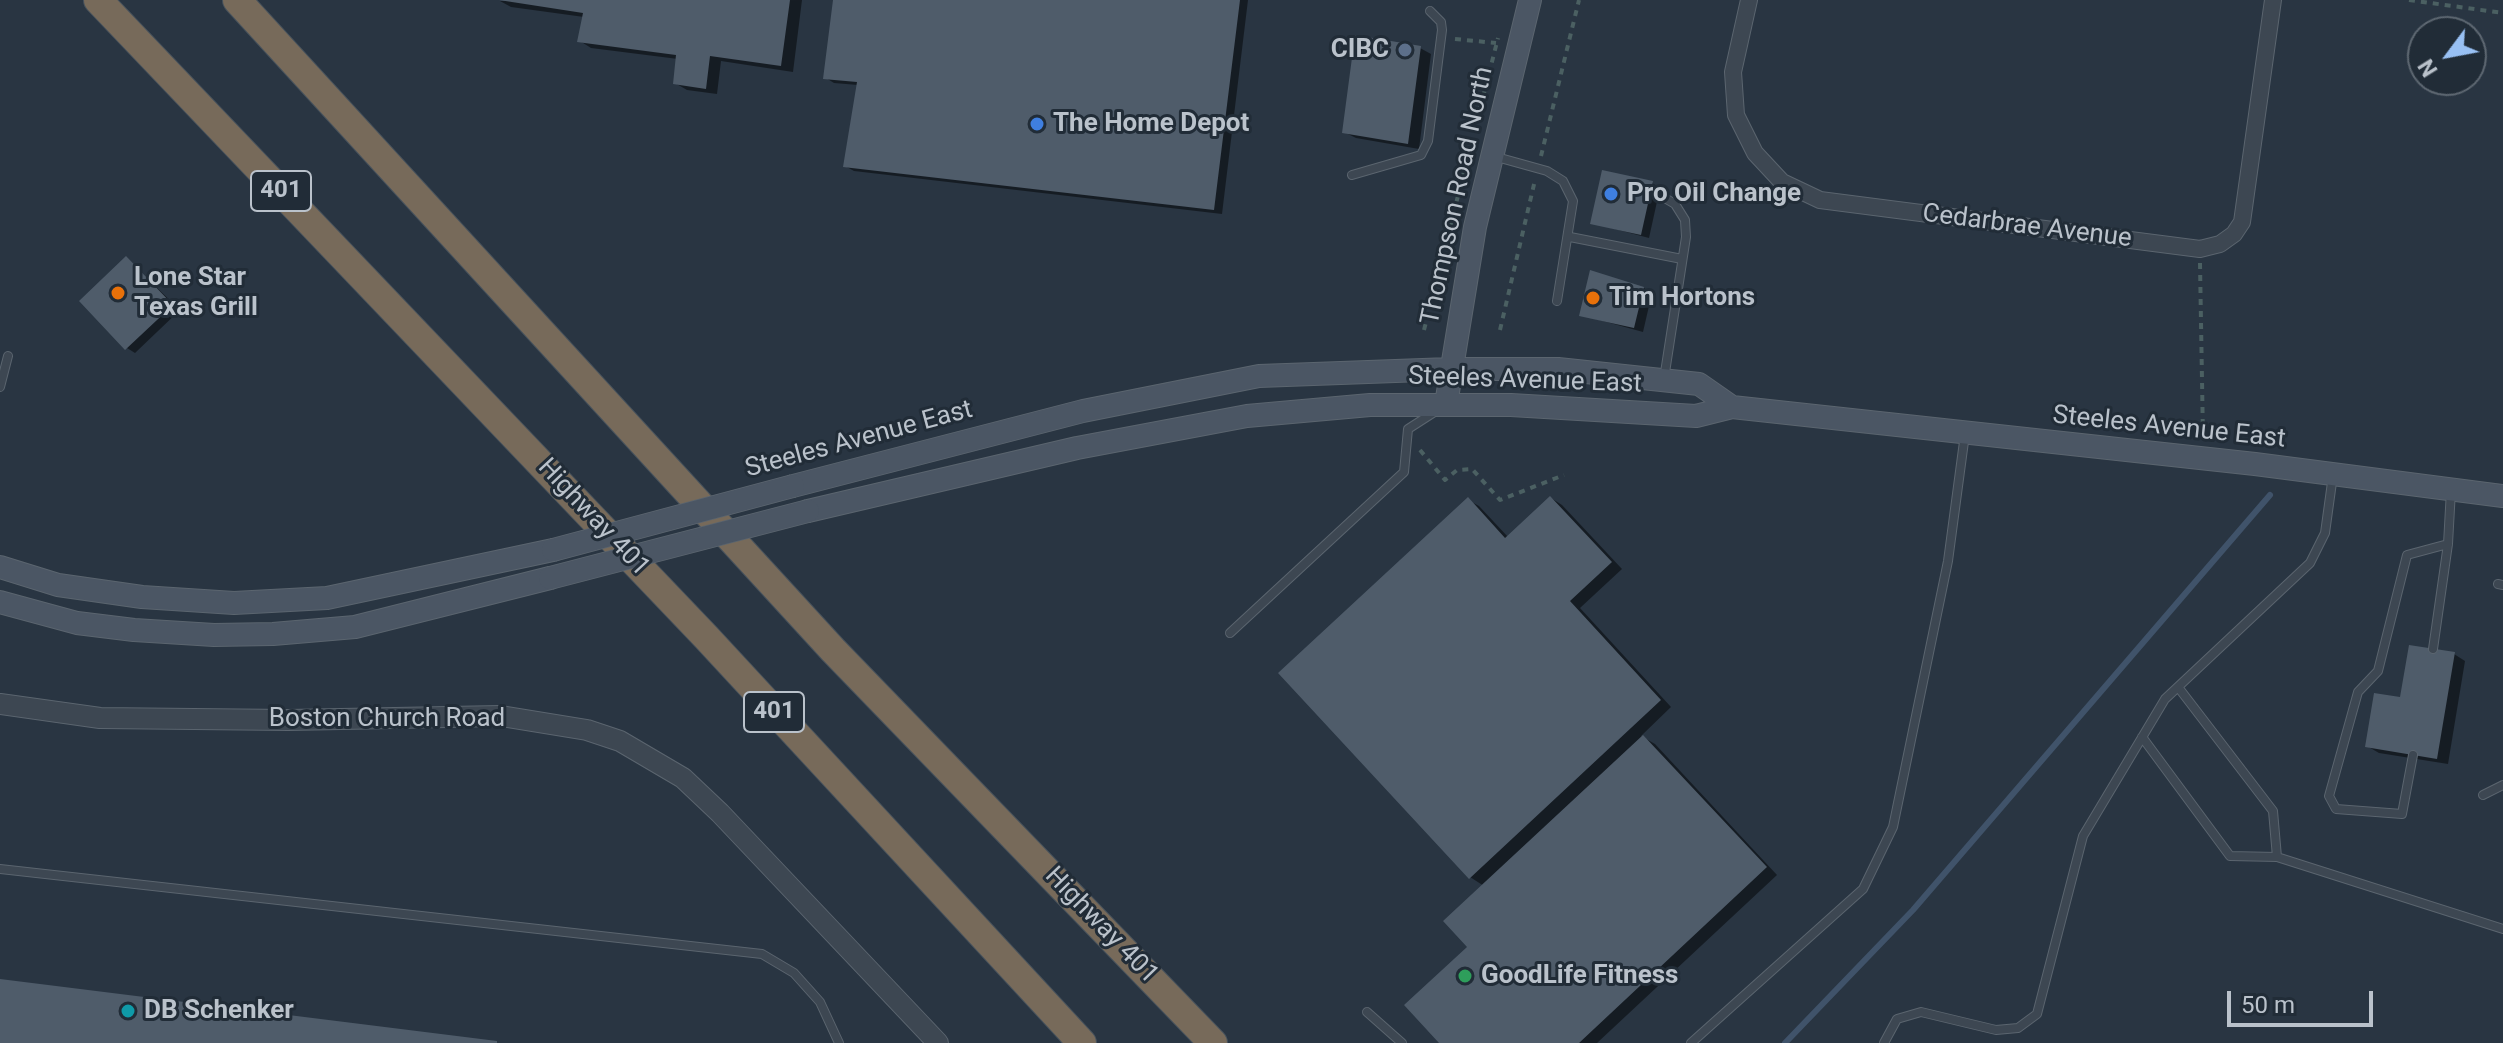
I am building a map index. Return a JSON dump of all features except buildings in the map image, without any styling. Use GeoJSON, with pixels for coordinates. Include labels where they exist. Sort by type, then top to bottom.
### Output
{"type":"FeatureCollection","features":[{"type":"Feature","properties":{"kind":"highway","name":"Highway 401"},"geometry":{"type":"LineString","coordinates":[[98,0],[706,637],[1082,1043]]}},
{"type":"Feature","properties":{"kind":"highway","name":"Highway 401"},"geometry":{"type":"LineString","coordinates":[[237,0],[833,650],[1213,1043]]}},
{"type":"Feature","properties":{"kind":"main road","name":"Thompson Road North"},"geometry":{"type":"LineString","coordinates":[[1446,404],[1475,227],[1530,0]]}},
{"type":"Feature","properties":{"kind":"main road","name":"Steeles Avenue East"},"geometry":{"type":"LineString","coordinates":[[0,567],[86,589],[142,597],[234,603],[327,598],[553,550],[1083,411],[1259,376],[1450,369],[1558,369],[1699,384],[1732,407]]}},
{"type":"Feature","properties":{"kind":"main road","name":"Steeles Avenue East"},"geometry":{"type":"LineString","coordinates":[[0,602],[77,623],[134,630],[214,635],[355,627],[808,511],[1077,448],[1247,416],[1370,405],[1446,404],[1696,416],[1732,407],[2503,496]]}},
{"type":"Feature","properties":{"kind":"street","name":"Cedarbrae Avenue"},"geometry":{"type":"LineString","coordinates":[[1749,0],[1733,72],[1736,115],[1755,153],[1782,182],[1820,200],[2200,249]]}},
{"type":"Feature","properties":{"kind":"street"},"geometry":{"type":"LineString","coordinates":[[2200,249],[2220,244],[2234,234],[2242,222],[2273,0]]}},
{"type":"Feature","properties":{"kind":"street","name":"Boston Church Road"},"geometry":{"type":"LineString","coordinates":[[0,704],[115,719],[501,716],[587,730],[620,741],[683,778],[720,813],[938,1043]]}},
{"type":"Feature","properties":{"kind":"lane"},"geometry":{"type":"LineString","coordinates":[[1352,175],[1421,155],[1428,141],[1441,37],[1441,22],[1430,11]]}},
{"type":"Feature","properties":{"kind":"lane"},"geometry":{"type":"LineString","coordinates":[[1492,156],[1525,162],[1563,181],[1573,201],[1570,237],[1557,301]]}},
{"type":"Feature","properties":{"kind":"lane"},"geometry":{"type":"LineString","coordinates":[[1663,197],[1675,204],[1685,220],[1664,380]]}},
{"type":"Feature","properties":{"kind":"lane"},"geometry":{"type":"LineString","coordinates":[[1570,237],[1682,259]]}},
{"type":"Feature","properties":{"kind":"lane"},"geometry":{"type":"LineString","coordinates":[[0,387],[8,356]]}},
{"type":"Feature","properties":{"kind":"lane"},"geometry":{"type":"LineString","coordinates":[[1230,633],[1404,472],[1408,429],[1446,404]]}},
{"type":"Feature","properties":{"kind":"lane"},"geometry":{"type":"LineString","coordinates":[[1691,1043],[1863,889],[1893,827],[1948,561],[1965,434]]}},
{"type":"Feature","properties":{"kind":"lane"},"geometry":{"type":"LineString","coordinates":[[1884,1043],[1897,1019],[1921,1012],[1996,1030],[2018,1028],[2037,1014],[2083,836],[2165,699],[2310,563],[2325,533],[2333,475]]}},
{"type":"Feature","properties":{"kind":"lane"},"geometry":{"type":"LineString","coordinates":[[2433,649],[2448,544],[2451,490]]}},
{"type":"Feature","properties":{"kind":"lane"},"geometry":{"type":"LineString","coordinates":[[2413,755],[2402,814],[2336,809],[2329,796],[2358,692],[2378,671],[2407,555],[2448,544]]}},
{"type":"Feature","properties":{"kind":"lane"},"geometry":{"type":"LineString","coordinates":[[2178,687],[2273,811],[2277,857]]}},
{"type":"Feature","properties":{"kind":"lane"},"geometry":{"type":"LineString","coordinates":[[2142,737],[2230,856],[2277,857],[2503,929]]}},
{"type":"Feature","properties":{"kind":"lane"},"geometry":{"type":"LineString","coordinates":[[2483,795],[2503,785]]}},
{"type":"Feature","properties":{"kind":"lane"},"geometry":{"type":"LineString","coordinates":[[0,869],[762,954],[794,973],[820,1002],[839,1043]]}},
{"type":"Feature","properties":{"kind":"lane"},"geometry":{"type":"LineString","coordinates":[[1367,1012],[1402,1043]]}},
{"type":"Feature","properties":{"kind":"path"},"geometry":{"type":"LineString","coordinates":[[2409,0],[2503,13]]}},
{"type":"Feature","properties":{"kind":"path"},"geometry":{"type":"LineString","coordinates":[[1424,330],[1501,31]]}},
{"type":"Feature","properties":{"kind":"path"},"geometry":{"type":"LineString","coordinates":[[1441,37],[1496,43]]}},
{"type":"Feature","properties":{"kind":"path"},"geometry":{"type":"LineString","coordinates":[[2200,249],[2204,461]]}},
{"type":"Feature","properties":{"kind":"path"},"geometry":{"type":"LineString","coordinates":[[1408,436],[1445,480],[1457,470],[1472,469],[1500,500],[1564,475]]}},
{"type":"Feature","properties":{"kind":"waterway"},"geometry":{"type":"LineString","coordinates":[[1785,1043],[1913,910],[2270,495]]}},
{"type":"Feature","properties":{"kind":"place","name":"CIBC"},"geometry":{"type":"Point","coordinates":[1405,50]}},
{"type":"Feature","properties":{"kind":"place","name":"The Home Depot"},"geometry":{"type":"Point","coordinates":[1037,124]}},
{"type":"Feature","properties":{"kind":"place","name":"Pro Oil Change"},"geometry":{"type":"Point","coordinates":[1611,194]}},
{"type":"Feature","properties":{"kind":"place","name":"Lone Star Texas Grill"},"geometry":{"type":"Point","coordinates":[118,293]}},
{"type":"Feature","properties":{"kind":"place","name":"Tim Hortons"},"geometry":{"type":"Point","coordinates":[1593,298]}},
{"type":"Feature","properties":{"kind":"place","name":"GoodLife Fitness"},"geometry":{"type":"Point","coordinates":[1465,976]}},
{"type":"Feature","properties":{"kind":"place","name":"DB Schenker"},"geometry":{"type":"Point","coordinates":[128,1011]}}]}
